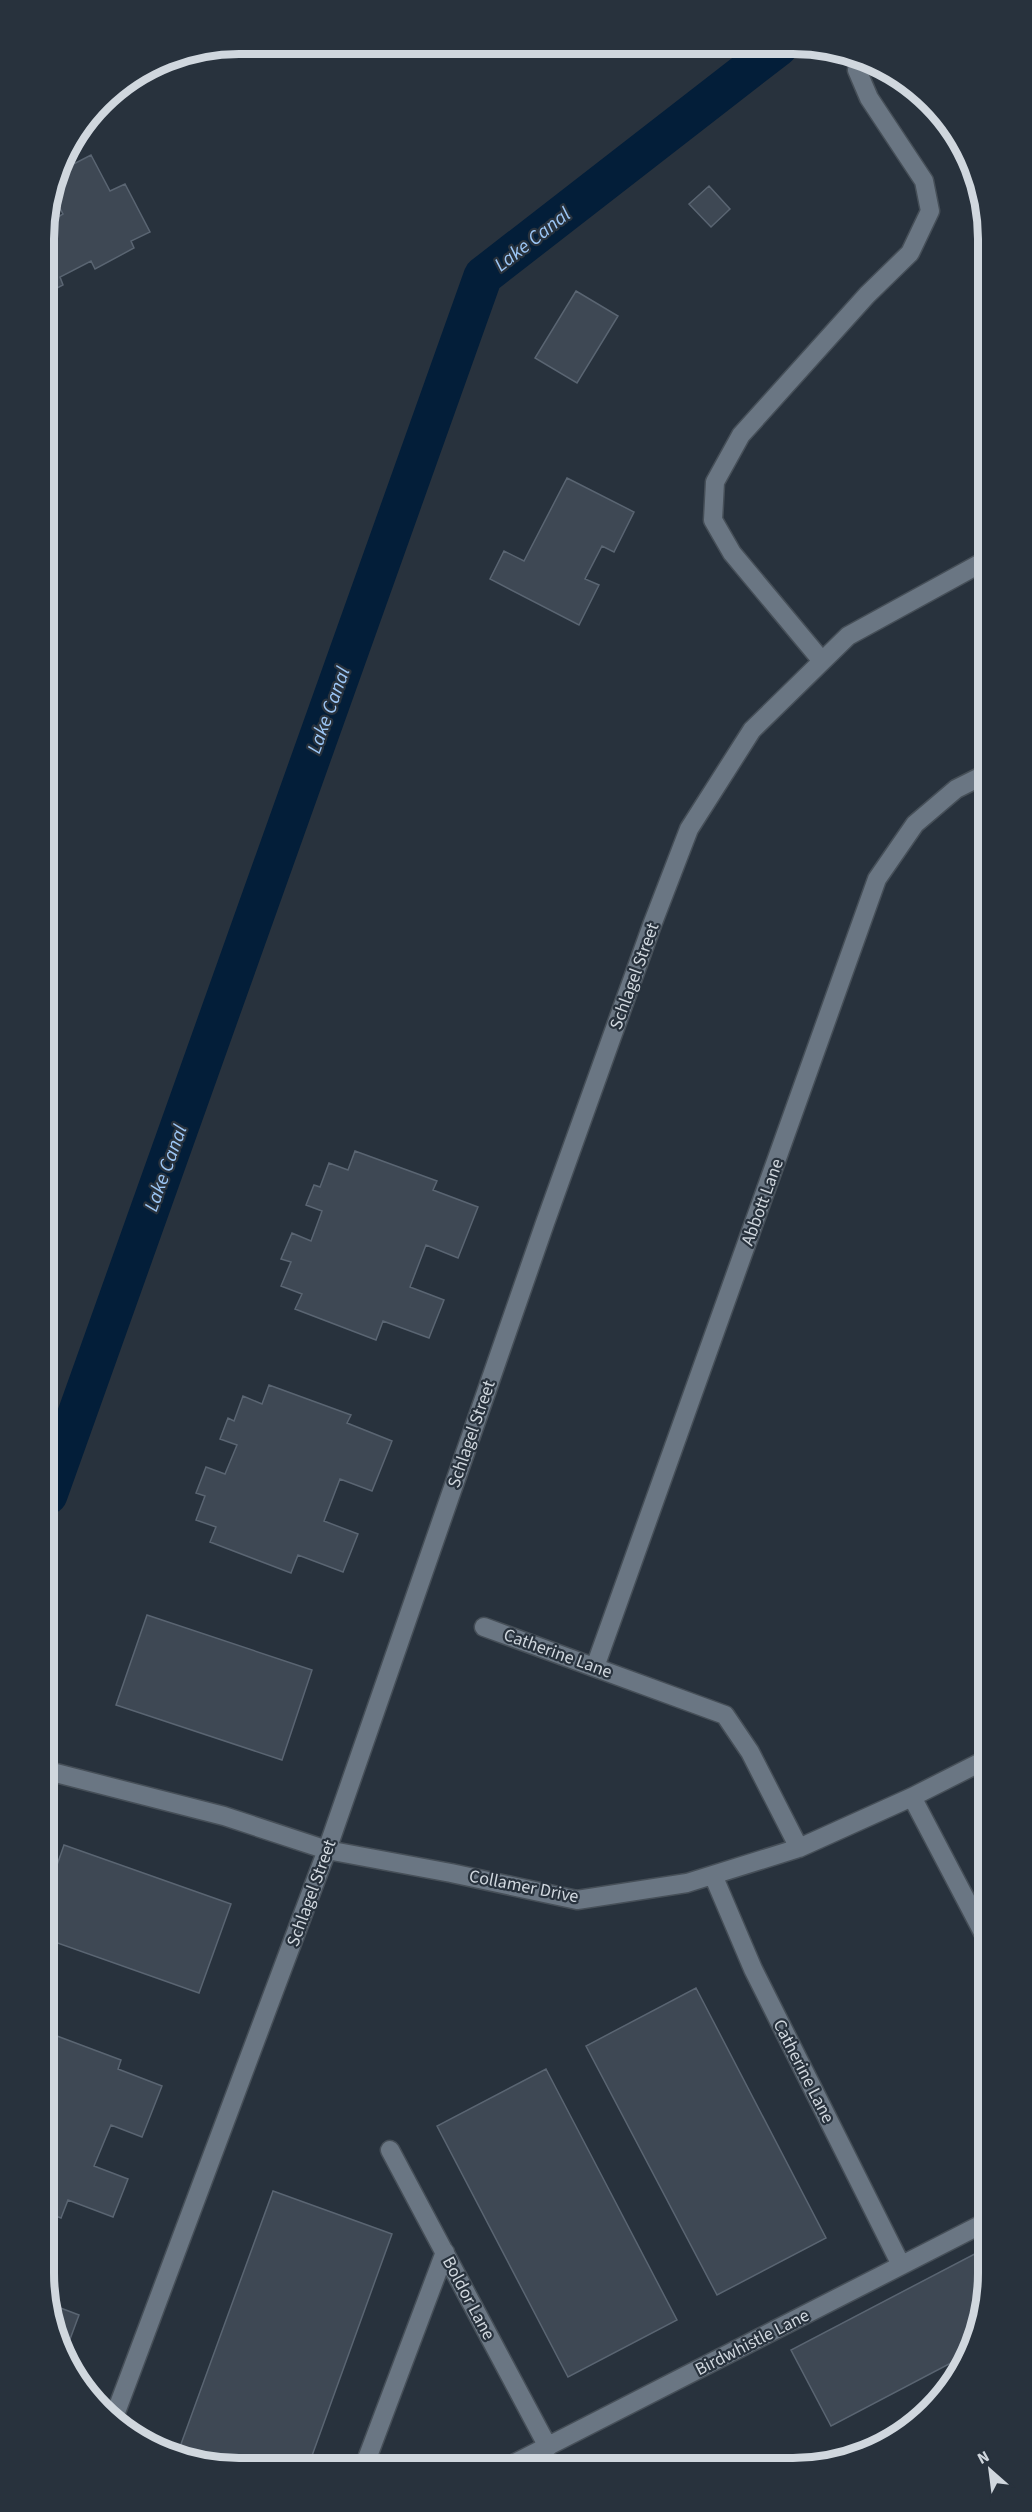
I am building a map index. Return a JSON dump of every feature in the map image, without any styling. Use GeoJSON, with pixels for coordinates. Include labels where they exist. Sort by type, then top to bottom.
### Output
{"type":"FeatureCollection","features":[{"type":"Feature","properties":{"kind":"street"},"geometry":{"type":"LineString","coordinates":[[822,661],[732,553],[713,520],[715,482],[741,435],[867,295],[910,254],[930,211],[924,181],[869,98],[858,69],[859,67]]}},
{"type":"Feature","properties":{"kind":"street","name":"Schlagel Street"},"geometry":{"type":"LineString","coordinates":[[116,2411],[327,1850],[553,1201],[648,936],[690,829],[752,729],[848,636],[978,565]]}},
{"type":"Feature","properties":{"kind":"street","name":"Abbott Lane"},"geometry":{"type":"LineString","coordinates":[[595,1666],[877,879],[915,824],[956,789],[978,778]]}},
{"type":"Feature","properties":{"kind":"street","name":"Catherine Lane"},"geometry":{"type":"LineString","coordinates":[[484,1627],[725,1715],[750,1752],[799,1848]]}},
{"type":"Feature","properties":{"kind":"street","name":"Collamer Drive"},"geometry":{"type":"LineString","coordinates":[[54,1773],[224,1816],[327,1850],[577,1900],[687,1883],[799,1848],[978,1765]]}},
{"type":"Feature","properties":{"kind":"street"},"geometry":{"type":"LineString","coordinates":[[912,1797],[978,1923]]}},
{"type":"Feature","properties":{"kind":"street","name":"Catherine Lane"},"geometry":{"type":"LineString","coordinates":[[712,1875],[753,1969],[901,2265]]}},
{"type":"Feature","properties":{"kind":"street","name":"Boldor Lane"},"geometry":{"type":"LineString","coordinates":[[390,2150],[548,2447]]}},
{"type":"Feature","properties":{"kind":"street","name":"Birdwhistle Lane"},"geometry":{"type":"LineString","coordinates":[[525,2458],[978,2226]]}},
{"type":"Feature","properties":{"kind":"street"},"geometry":{"type":"LineString","coordinates":[[367,2458],[445,2252]]}},
{"type":"Feature","properties":{"kind":"building"},"geometry":{"type":"Polygon","coordinates":[[[91,155],[110,191],[125,184],[150,232],[131,241],[134,248],[95,269],[91,261],[60,277],[63,285],[54,290],[54,227],[55,219],[63,214],[58,204],[69,166],[91,155]]]}},
{"type":"Feature","properties":{"kind":"building"},"geometry":{"type":"Polygon","coordinates":[[[709,186],[730,209],[711,227],[689,204],[709,186]]]}},
{"type":"Feature","properties":{"kind":"building"},"geometry":{"type":"Polygon","coordinates":[[[576,291],[618,316],[577,383],[535,358],[576,291]]]}},
{"type":"Feature","properties":{"kind":"building"},"geometry":{"type":"Polygon","coordinates":[[[567,478],[634,512],[614,552],[602,546],[585,579],[599,585],[579,625],[490,579],[504,551],[524,561],[567,478]]]}},
{"type":"Feature","properties":{"kind":"building"},"geometry":{"type":"Polygon","coordinates":[[[355,1151],[437,1181],[433,1190],[478,1207],[458,1258],[426,1245],[410,1287],[444,1300],[429,1338],[383,1321],[376,1340],[295,1309],[302,1294],[281,1286],[291,1262],[281,1259],[292,1233],[311,1241],[322,1211],[306,1205],[314,1185],[320,1187],[329,1163],[348,1170],[355,1151]]]}},
{"type":"Feature","properties":{"kind":"building"},"geometry":{"type":"Polygon","coordinates":[[[269,1385],[351,1415],[347,1423],[392,1441],[372,1491],[340,1479],[324,1521],[358,1534],[343,1572],[298,1555],[291,1573],[210,1542],[216,1527],[196,1520],[205,1496],[196,1493],[206,1467],[225,1474],[237,1445],[220,1439],[228,1418],[234,1421],[243,1396],[262,1404],[269,1385]]]}},
{"type":"Feature","properties":{"kind":"building"},"geometry":{"type":"Polygon","coordinates":[[[147,1615],[312,1670],[282,1760],[116,1705],[147,1615]]]}},
{"type":"Feature","properties":{"kind":"building"},"geometry":{"type":"Polygon","coordinates":[[[64,1845],[231,1904],[199,1993],[54,1942],[54,1874],[64,1845]]]}},
{"type":"Feature","properties":{"kind":"building"},"geometry":{"type":"Polygon","coordinates":[[[696,1988],[826,2238],[717,2295],[586,2046],[696,1988]]]}},
{"type":"Feature","properties":{"kind":"building"},"geometry":{"type":"Polygon","coordinates":[[[54,2035],[121,2060],[118,2069],[162,2086],[142,2137],[111,2125],[94,2166],[128,2179],[113,2217],[68,2200],[61,2218],[54,2215],[54,2035]]]}},
{"type":"Feature","properties":{"kind":"building"},"geometry":{"type":"Polygon","coordinates":[[[546,2069],[677,2320],[568,2377],[437,2126],[546,2069]]]}},
{"type":"Feature","properties":{"kind":"building"},"geometry":{"type":"Polygon","coordinates":[[[273,2191],[392,2234],[311,2458],[239,2458],[215,2456],[180,2448],[273,2191]]]}},
{"type":"Feature","properties":{"kind":"building"},"geometry":{"type":"Polygon","coordinates":[[[978,2252],[978,2285],[972,2321],[956,2360],[831,2426],[791,2350],[978,2252]]]}},
{"type":"Feature","properties":{"kind":"building"},"geometry":{"type":"Polygon","coordinates":[[[58,2307],[79,2315],[68,2344],[58,2307]]]}},
{"type":"Feature","properties":{"kind":"waterway","name":"Lake Canal"},"geometry":{"type":"LineString","coordinates":[[54,1478],[483,276],[769,54]]}}]}
